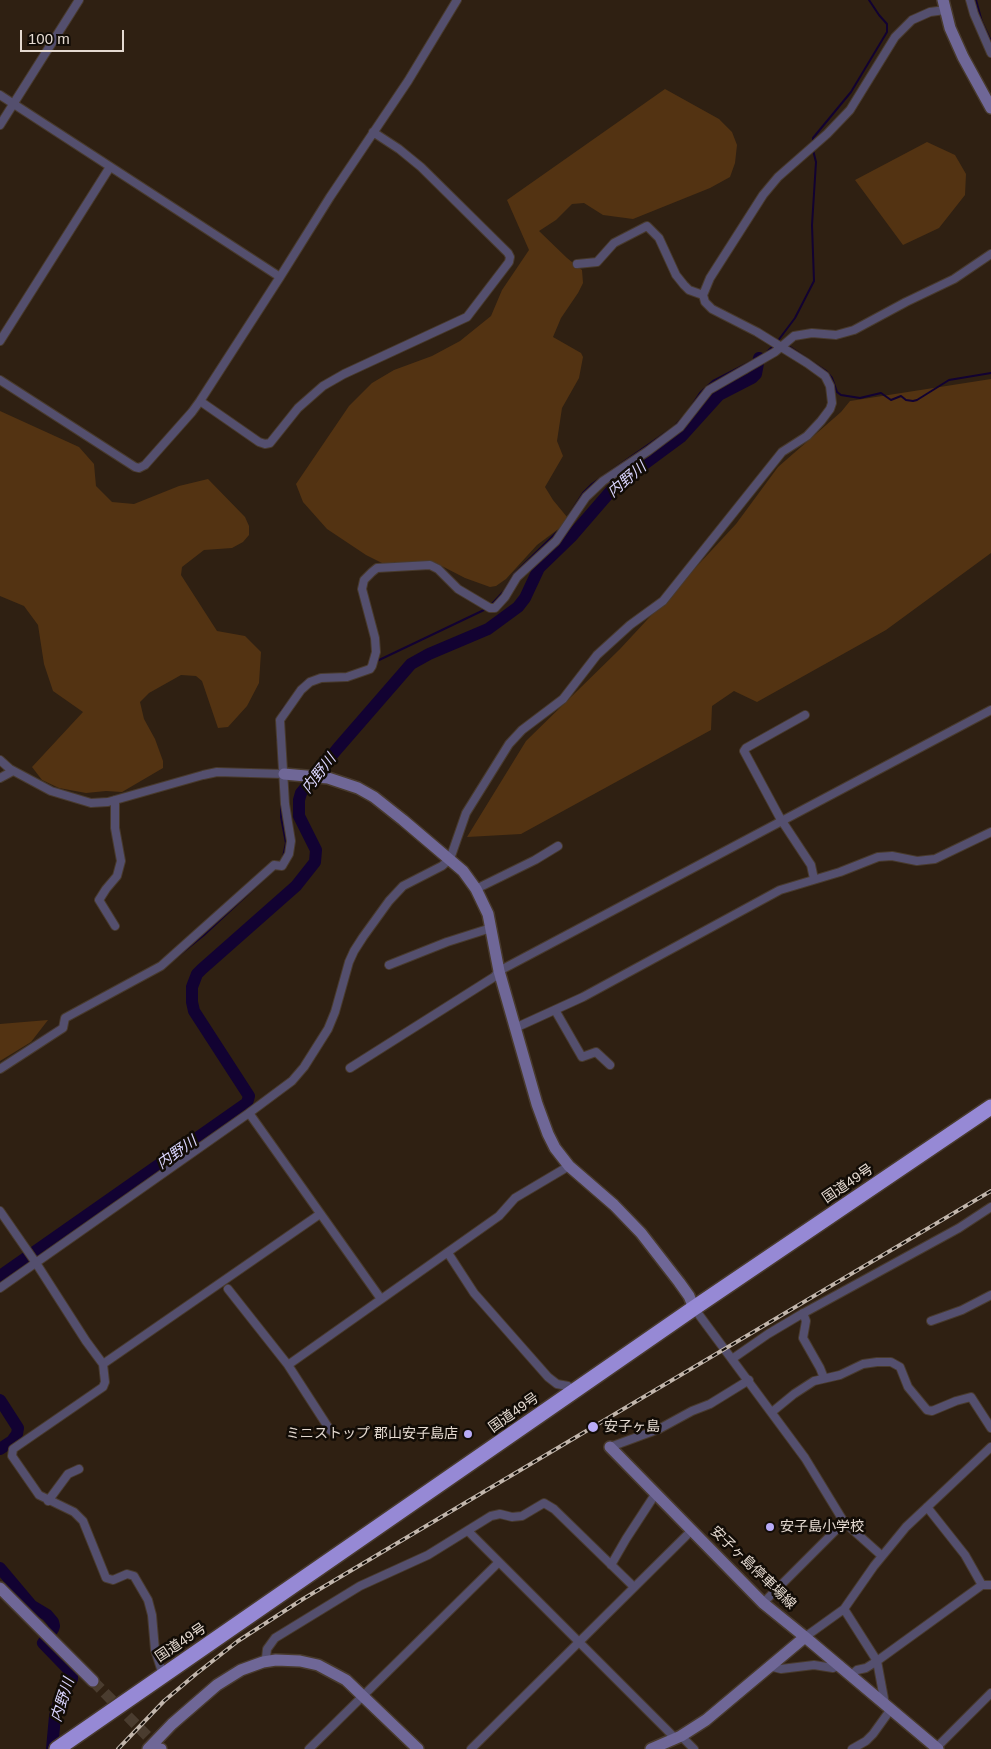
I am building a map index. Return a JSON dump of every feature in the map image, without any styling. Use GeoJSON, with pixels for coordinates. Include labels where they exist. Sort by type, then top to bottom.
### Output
{"type":"FeatureCollection","features":[{"type":"Feature","properties":{"kind":"highway","name":"国道49号"},"geometry":{"type":"LineString","coordinates":[[57,1749],[694,1308],[991,1106]]}},
{"type":"Feature","properties":{"kind":"street"},"geometry":{"type":"LineString","coordinates":[[0,125],[79,0]]}},
{"type":"Feature","properties":{"kind":"street"},"geometry":{"type":"LineString","coordinates":[[0,380],[135,467],[139,468],[145,465],[200,401],[330,197],[408,81],[457,0]]}},
{"type":"Feature","properties":{"kind":"street"},"geometry":{"type":"LineString","coordinates":[[970,0],[991,53]]}},
{"type":"Feature","properties":{"kind":"street"},"geometry":{"type":"LineString","coordinates":[[0,1288],[292,1081],[304,1067],[328,1029],[354,951],[389,901],[403,886],[442,866],[450,858],[466,812],[509,744],[522,730],[563,699],[597,656],[630,625],[650,612],[663,600],[782,452],[807,436],[826,415],[830,409],[832,396],[830,386],[824,376],[781,347],[712,309],[705,302],[703,295],[710,278],[763,194],[778,177],[850,110],[895,37],[912,20],[944,5],[950,28],[963,57],[991,108]]}},
{"type":"Feature","properties":{"kind":"street"},"geometry":{"type":"LineString","coordinates":[[0,95],[280,277]]}},
{"type":"Feature","properties":{"kind":"street"},"geometry":{"type":"LineString","coordinates":[[200,401],[259,442],[270,443],[298,408],[323,386],[344,374],[467,317],[509,262],[510,257],[508,253],[417,163],[373,132]]}},
{"type":"Feature","properties":{"kind":"street"},"geometry":{"type":"LineString","coordinates":[[0,341],[110,167]]}},
{"type":"Feature","properties":{"kind":"street"},"geometry":{"type":"LineString","coordinates":[[577,264],[598,262],[614,243],[646,226],[649,227],[662,244],[676,275],[684,285],[694,292],[703,295]]}},
{"type":"Feature","properties":{"kind":"street"},"geometry":{"type":"LineString","coordinates":[[0,1069],[62,1028],[65,1018],[161,966],[274,865],[282,866],[289,854],[291,841],[286,812],[280,723],[282,716],[301,690],[316,678],[347,677],[372,666],[376,652],[375,638],[362,589],[367,575],[377,568],[430,565],[438,569],[458,589],[490,608],[495,608],[505,597],[514,581],[556,541],[582,502],[592,491],[603,481],[680,427],[709,390],[768,357],[794,336],[812,333],[836,334],[854,330],[954,279],[991,254]]}},
{"type":"Feature","properties":{"kind":"street"},"geometry":{"type":"LineString","coordinates":[[350,1068],[499,972],[991,710]]}},
{"type":"Feature","properties":{"kind":"street"},"geometry":{"type":"LineString","coordinates":[[805,715],[746,748],[744,751],[780,818],[811,865],[814,879]]}},
{"type":"Feature","properties":{"kind":"street"},"geometry":{"type":"LineString","coordinates":[[0,760],[13,771],[51,791],[84,802],[98,803],[217,772],[284,774],[328,778],[358,788],[374,797],[450,858],[463,871],[476,889],[488,914],[499,972],[515,1028],[537,1104],[555,1148],[569,1166],[614,1205],[638,1229],[690,1296],[694,1308],[805,1458],[844,1522],[882,1556]]}},
{"type":"Feature","properties":{"kind":"street"},"geometry":{"type":"LineString","coordinates":[[0,778],[13,771]]}},
{"type":"Feature","properties":{"kind":"street"},"geometry":{"type":"LineString","coordinates":[[115,800],[115,828],[121,861],[117,876],[99,900],[115,926]]}},
{"type":"Feature","properties":{"kind":"street"},"geometry":{"type":"LineString","coordinates":[[515,1028],[612,982],[780,890],[840,872],[878,857],[892,856],[917,861],[935,859],[991,832]]}},
{"type":"Feature","properties":{"kind":"street"},"geometry":{"type":"LineString","coordinates":[[476,889],[558,846]]}},
{"type":"Feature","properties":{"kind":"street"},"geometry":{"type":"LineString","coordinates":[[389,965],[447,942],[491,928]]}},
{"type":"Feature","properties":{"kind":"street"},"geometry":{"type":"LineString","coordinates":[[555,1010],[582,1057],[596,1052],[610,1065]]}},
{"type":"Feature","properties":{"kind":"street"},"geometry":{"type":"LineString","coordinates":[[249,1113],[381,1300]]}},
{"type":"Feature","properties":{"kind":"street"},"geometry":{"type":"LineString","coordinates":[[288,1365],[499,1216],[515,1198],[569,1166]]}},
{"type":"Feature","properties":{"kind":"street"},"geometry":{"type":"LineString","coordinates":[[732,1359],[803,1313],[959,1228],[991,1207]]}},
{"type":"Feature","properties":{"kind":"street"},"geometry":{"type":"LineString","coordinates":[[0,1211],[36,1263],[86,1342],[103,1364],[105,1383],[12,1450],[13,1458],[39,1495],[74,1512],[83,1521],[106,1578],[113,1580],[131,1574],[134,1576],[148,1600],[152,1615],[154,1650],[163,1675]]}},
{"type":"Feature","properties":{"kind":"street"},"geometry":{"type":"LineString","coordinates":[[103,1364],[320,1214]]}},
{"type":"Feature","properties":{"kind":"street"},"geometry":{"type":"LineString","coordinates":[[448,1253],[474,1293],[548,1376],[557,1384],[568,1386],[574,1391]]}},
{"type":"Feature","properties":{"kind":"street"},"geometry":{"type":"LineString","coordinates":[[228,1289],[288,1365],[334,1434]]}},
{"type":"Feature","properties":{"kind":"street"},"geometry":{"type":"LineString","coordinates":[[930,1321],[962,1310],[991,1295]]}},
{"type":"Feature","properties":{"kind":"street"},"geometry":{"type":"LineString","coordinates":[[803,1313],[806,1321],[803,1335],[804,1341],[824,1378]]}},
{"type":"Feature","properties":{"kind":"street"},"geometry":{"type":"LineString","coordinates":[[772,1412],[808,1384],[824,1378],[845,1374],[863,1364],[894,1362],[900,1367],[908,1387],[930,1412],[956,1401],[971,1398],[991,1428]]}},
{"type":"Feature","properties":{"kind":"street"},"geometry":{"type":"LineString","coordinates":[[610,1447],[659,1429],[692,1411],[710,1404],[749,1380]]}},
{"type":"Feature","properties":{"kind":"street","name":"安子ヶ島停車場線"},"geometry":{"type":"LineString","coordinates":[[610,1447],[763,1603],[840,1665],[936,1748]]}},
{"type":"Feature","properties":{"kind":"street"},"geometry":{"type":"LineString","coordinates":[[651,1749],[678,1737],[719,1710],[769,1666],[844,1608],[906,1527],[991,1447]]}},
{"type":"Feature","properties":{"kind":"street"},"geometry":{"type":"LineString","coordinates":[[48,1501],[68,1474],[79,1468]]}},
{"type":"Feature","properties":{"kind":"street"},"geometry":{"type":"LineString","coordinates":[[612,1565],[626,1539],[656,1493]]}},
{"type":"Feature","properties":{"kind":"street"},"geometry":{"type":"LineString","coordinates":[[268,1661],[266,1658],[267,1649],[275,1638],[360,1586],[428,1555],[491,1516],[500,1514],[522,1516],[544,1503],[554,1509],[634,1587]]}},
{"type":"Feature","properties":{"kind":"street"},"geometry":{"type":"LineString","coordinates":[[926,1508],[965,1555],[982,1585]]}},
{"type":"Feature","properties":{"kind":"street"},"geometry":{"type":"LineString","coordinates":[[763,1603],[844,1522]]}},
{"type":"Feature","properties":{"kind":"street"},"geometry":{"type":"LineString","coordinates":[[471,1749],[692,1530]]}},
{"type":"Feature","properties":{"kind":"street"},"geometry":{"type":"LineString","coordinates":[[468,1531],[579,1642],[678,1737],[694,1749]]}},
{"type":"Feature","properties":{"kind":"street"},"geometry":{"type":"LineString","coordinates":[[309,1749],[499,1562]]}},
{"type":"Feature","properties":{"kind":"street"},"geometry":{"type":"LineString","coordinates":[[851,1675],[857,1670],[866,1668],[877,1661],[982,1585],[991,1585]]}},
{"type":"Feature","properties":{"kind":"street"},"geometry":{"type":"LineString","coordinates":[[0,1588],[93,1680]]}},
{"type":"Feature","properties":{"kind":"street"},"geometry":{"type":"LineString","coordinates":[[844,1608],[877,1661],[888,1707],[873,1734],[866,1741],[852,1749]]}},
{"type":"Feature","properties":{"kind":"street"},"geometry":{"type":"LineString","coordinates":[[148,1749],[172,1724],[217,1684],[241,1670],[268,1661],[300,1661],[318,1665],[346,1680],[418,1749]]}},
{"type":"Feature","properties":{"kind":"street"},"geometry":{"type":"LineString","coordinates":[[769,1666],[781,1669],[814,1665],[833,1668],[840,1665]]}},
{"type":"Feature","properties":{"kind":"street"},"geometry":{"type":"LineString","coordinates":[[936,1748],[991,1693]]}},
{"type":"Feature","properties":{"kind":"shaded area"},"geometry":{"type":"Polygon","coordinates":[[[665,89],[719,119],[732,132],[737,145],[735,163],[730,177],[710,188],[633,219],[603,215],[584,203],[572,204],[556,220],[539,231],[582,270],[583,283],[561,318],[553,337],[581,353],[583,357],[579,378],[562,408],[557,441],[563,456],[545,487],[567,517],[561,527],[537,545],[506,579],[496,586],[490,587],[465,578],[436,563],[423,561],[384,564],[366,555],[327,529],[303,502],[296,484],[349,406],[372,383],[394,370],[432,356],[460,341],[491,316],[502,290],[529,250],[507,200],[665,89]]]}},
{"type":"Feature","properties":{"kind":"shaded area"},"geometry":{"type":"Polygon","coordinates":[[[927,142],[955,155],[966,174],[965,195],[939,228],[903,245],[855,180],[927,142]]]}},
{"type":"Feature","properties":{"kind":"shaded area"},"geometry":{"type":"Polygon","coordinates":[[[991,379],[991,553],[886,630],[757,702],[734,691],[712,706],[711,730],[521,834],[467,837],[526,741],[620,649],[736,524],[778,467],[841,412],[850,401],[991,379]]]}},
{"type":"Feature","properties":{"kind":"shaded area"},"geometry":{"type":"Polygon","coordinates":[[[0,411],[79,447],[94,464],[96,486],[112,502],[134,504],[179,486],[208,479],[245,517],[249,526],[249,535],[243,542],[232,548],[204,550],[182,567],[181,575],[217,631],[245,636],[261,652],[259,683],[247,706],[228,727],[218,728],[202,681],[196,676],[181,675],[149,693],[140,702],[144,719],[155,739],[163,761],[163,768],[122,792],[86,793],[59,788],[42,780],[32,767],[83,712],[53,691],[44,664],[38,625],[24,606],[0,596],[0,411]]]}},
{"type":"Feature","properties":{"kind":"shaded area"},"geometry":{"type":"Polygon","coordinates":[[[48,1020],[31,1042],[0,1061],[0,1024],[48,1020]]]}},
{"type":"Feature","properties":{"kind":"waterway"},"geometry":{"type":"LineString","coordinates":[[813,143],[813,138],[851,92],[887,32],[887,24],[869,0]]}},
{"type":"Feature","properties":{"kind":"waterway"},"geometry":{"type":"LineString","coordinates":[[976,0],[982,22],[991,41]]}},
{"type":"Feature","properties":{"kind":"waterway"},"geometry":{"type":"LineString","coordinates":[[777,342],[795,318],[814,281],[812,225],[816,162],[813,150]]}},
{"type":"Feature","properties":{"kind":"waterway"},"geometry":{"type":"LineString","coordinates":[[767,352],[774,345]]}},
{"type":"Feature","properties":{"kind":"waterway"},"geometry":{"type":"LineString","coordinates":[[787,345],[826,371],[832,378],[837,392],[841,395],[860,398],[881,393],[891,400],[901,396],[906,400],[913,401],[949,380],[991,373]]}},
{"type":"Feature","properties":{"kind":"waterway","name":"内野川"},"geometry":{"type":"LineString","coordinates":[[0,1276],[247,1103],[249,1096],[194,1011],[192,987],[197,974],[296,886],[315,862],[316,850],[299,816],[301,793],[411,664],[429,654],[488,629],[518,607],[525,598],[539,568],[571,537],[616,485],[681,437],[719,395],[752,378],[756,374],[759,358]]}},
{"type":"Feature","properties":{"kind":"waterway"},"geometry":{"type":"LineString","coordinates":[[687,413],[700,393],[713,381],[752,361]]}},
{"type":"Feature","properties":{"kind":"waterway"},"geometry":{"type":"LineString","coordinates":[[569,515],[583,493],[592,484],[675,426],[684,416]]}},
{"type":"Feature","properties":{"kind":"waterway"},"geometry":{"type":"LineString","coordinates":[[491,605],[504,591],[514,574],[558,531]]}},
{"type":"Feature","properties":{"kind":"waterway"},"geometry":{"type":"LineString","coordinates":[[377,661],[486,609]]}},
{"type":"Feature","properties":{"kind":"waterway"},"geometry":{"type":"LineString","coordinates":[[301,685],[313,677]]}},
{"type":"Feature","properties":{"kind":"waterway"},"geometry":{"type":"LineString","coordinates":[[281,711],[292,697]]}},
{"type":"Feature","properties":{"kind":"waterway"},"geometry":{"type":"LineString","coordinates":[[277,723],[277,740]]}},
{"type":"Feature","properties":{"kind":"waterway"},"geometry":{"type":"LineString","coordinates":[[281,802],[281,817],[286,843],[283,857]]}},
{"type":"Feature","properties":{"kind":"waterway"},"geometry":{"type":"LineString","coordinates":[[167,965],[204,935],[277,867]]}},
{"type":"Feature","properties":{"kind":"waterway"},"geometry":{"type":"LineString","coordinates":[[6,1061],[60,1025]]}},
{"type":"Feature","properties":{"kind":"waterway","name":"内野川"},"geometry":{"type":"LineString","coordinates":[[0,1400],[18,1428],[17,1434],[12,1441],[0,1449]]}},
{"type":"Feature","properties":{"kind":"waterway","name":"内野川"},"geometry":{"type":"LineString","coordinates":[[0,1568],[32,1606],[47,1615],[53,1622],[53,1629],[43,1643],[72,1673],[72,1679],[60,1698],[55,1716],[52,1749]]}},
{"type":"Feature","properties":{"kind":"tunnel"},"geometry":{"type":"LineString","coordinates":[[93,1681],[160,1749]]}},
{"type":"Feature","properties":{"kind":"railway"},"geometry":{"type":"LineString","coordinates":[[118,1749],[164,1701],[196,1674],[238,1641],[303,1599],[991,1191]]}},
{"type":"Feature","properties":{"kind":"place","name":"安子ヶ島"},"geometry":{"type":"Point","coordinates":[593,1427]}},
{"type":"Feature","properties":{"kind":"place","name":"ミニストップ 郡山安子島店"},"geometry":{"type":"Point","coordinates":[468,1434]}},
{"type":"Feature","properties":{"kind":"place","name":"安子島小学校"},"geometry":{"type":"Point","coordinates":[770,1527]}}]}
